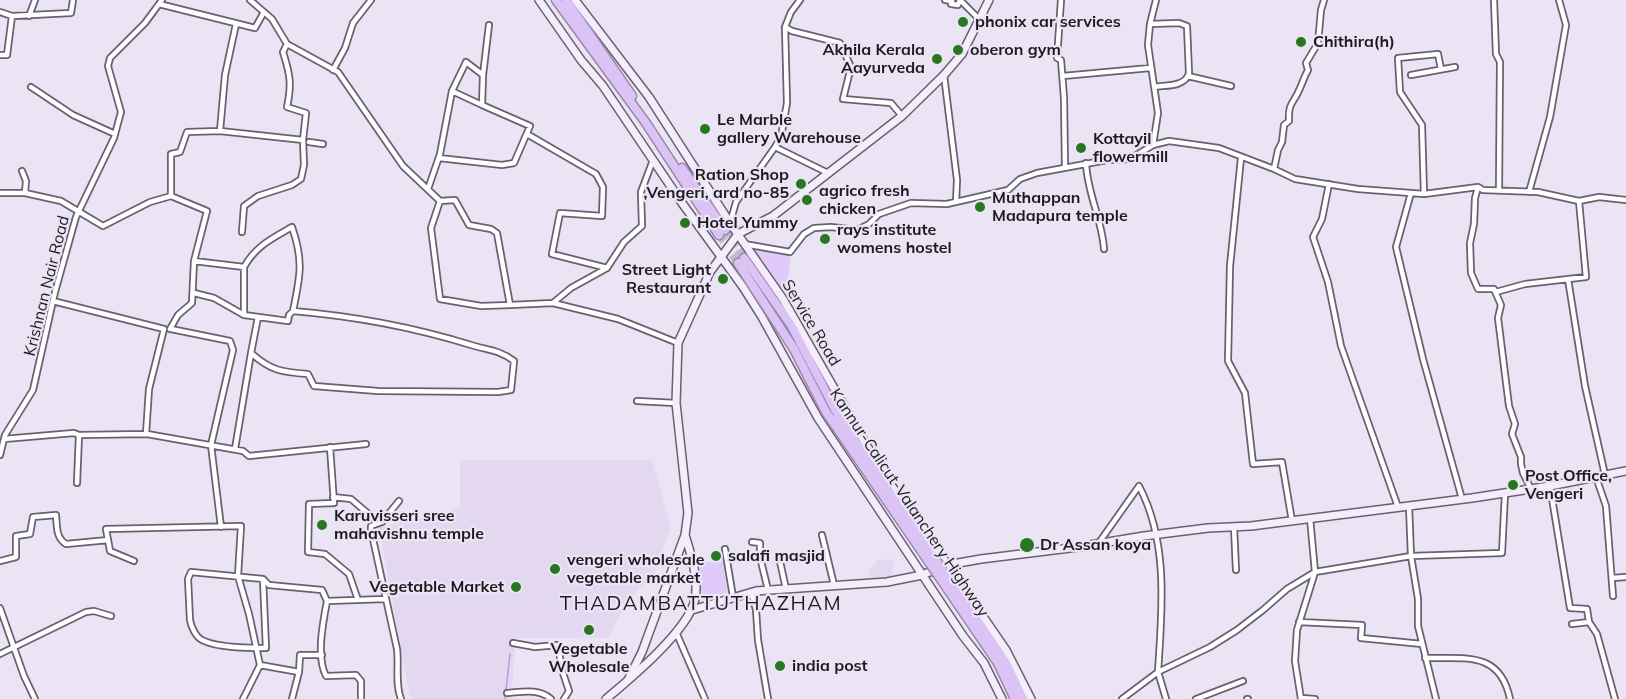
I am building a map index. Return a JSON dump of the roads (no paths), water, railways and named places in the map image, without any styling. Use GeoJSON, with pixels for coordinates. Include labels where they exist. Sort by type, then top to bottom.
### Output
{"type":"FeatureCollection","features":[{"type":"Feature","properties":{"kind":"highway"},"geometry":{"type":"LineString","coordinates":[[556,0],[725,229]]}},
{"type":"Feature","properties":{"kind":"highway"},"geometry":{"type":"LineString","coordinates":[[566,0],[725,229]]}},
{"type":"Feature","properties":{"kind":"highway","name":"Kannur-Calicut-Valanchery Highway"},"geometry":{"type":"LineString","coordinates":[[741,260],[794,349],[826,412],[932,561],[942,570],[998,663],[1015,699]]}},
{"type":"Feature","properties":{"kind":"highway"},"geometry":{"type":"LineString","coordinates":[[942,570],[1006,663],[1023,699]]}},
{"type":"Feature","properties":{"kind":"street"},"geometry":{"type":"LineString","coordinates":[[29,16],[35,0]]}},
{"type":"Feature","properties":{"kind":"street"},"geometry":{"type":"LineString","coordinates":[[0,12],[12,16],[71,14],[73,0]]}},
{"type":"Feature","properties":{"kind":"street"},"geometry":{"type":"LineString","coordinates":[[250,0],[272,19],[287,44],[333,70],[347,84],[404,166],[440,201],[455,200],[469,225],[491,229],[497,233],[510,304]]}},
{"type":"Feature","properties":{"kind":"street"},"geometry":{"type":"LineString","coordinates":[[333,70],[345,48],[353,23],[371,0]]}},
{"type":"Feature","properties":{"kind":"street"},"geometry":{"type":"LineString","coordinates":[[539,0],[581,60],[603,86],[721,255],[762,317],[818,418],[963,636],[984,663],[1002,699]]}},
{"type":"Feature","properties":{"kind":"street","name":"Service Road"},"geometry":{"type":"LineString","coordinates":[[575,0],[649,97],[725,229],[738,234],[783,299],[871,453],[942,570],[1006,650],[1031,699]]}},
{"type":"Feature","properties":{"kind":"street"},"geometry":{"type":"LineString","coordinates":[[725,229],[736,202],[781,137],[787,103],[785,27],[791,12],[800,0]]}},
{"type":"Feature","properties":{"kind":"street"},"geometry":{"type":"LineString","coordinates":[[945,0],[958,5],[960,0],[980,19]]}},
{"type":"Feature","properties":{"kind":"street"},"geometry":{"type":"LineString","coordinates":[[606,699],[676,632],[692,610],[696,589],[694,568],[686,535],[688,513],[676,404],[678,343],[710,272],[738,234],[772,216],[902,116],[944,75],[962,54],[988,0]]}},
{"type":"Feature","properties":{"kind":"street"},"geometry":{"type":"LineString","coordinates":[[1061,0],[1057,58],[1061,60],[1063,76],[1065,167]]}},
{"type":"Feature","properties":{"kind":"street"},"geometry":{"type":"LineString","coordinates":[[1153,145],[1158,113],[1148,45],[1156,0]]}},
{"type":"Feature","properties":{"kind":"street"},"geometry":{"type":"LineString","coordinates":[[1274,169],[1284,124],[1289,121],[1288,107],[1300,89],[1308,70],[1306,63],[1317,42],[1324,0]]}},
{"type":"Feature","properties":{"kind":"street"},"geometry":{"type":"LineString","coordinates":[[1494,0],[1496,54],[1500,62],[1498,190]]}},
{"type":"Feature","properties":{"kind":"street"},"geometry":{"type":"LineString","coordinates":[[1529,192],[1550,117],[1566,25],[1559,0]]}},
{"type":"Feature","properties":{"kind":"street"},"geometry":{"type":"LineString","coordinates":[[160,2],[255,28],[264,12]]}},
{"type":"Feature","properties":{"kind":"street","name":"Krishnan Nair Road"},"geometry":{"type":"LineString","coordinates":[[0,455],[3,436],[33,390],[53,301],[79,211],[115,134],[121,112],[108,66],[110,58],[145,23],[160,2]]}},
{"type":"Feature","properties":{"kind":"street"},"geometry":{"type":"LineString","coordinates":[[0,55],[8,55],[12,16]]}},
{"type":"Feature","properties":{"kind":"street"},"geometry":{"type":"LineString","coordinates":[[1150,24],[1179,23],[1187,27],[1188,76],[1183,83],[1154,87]]}},
{"type":"Feature","properties":{"kind":"street"},"geometry":{"type":"LineString","coordinates":[[220,131],[225,75],[236,24]]}},
{"type":"Feature","properties":{"kind":"street"},"geometry":{"type":"LineString","coordinates":[[482,105],[489,25]]}},
{"type":"Feature","properties":{"kind":"street"},"geometry":{"type":"LineString","coordinates":[[785,27],[792,31],[840,43],[851,67],[843,99],[891,103],[902,116]]}},
{"type":"Feature","properties":{"kind":"street"},"geometry":{"type":"LineString","coordinates":[[242,232],[244,206],[258,196],[292,185],[301,179],[304,165],[303,140],[306,113],[287,107],[291,86],[283,52],[287,44]]}},
{"type":"Feature","properties":{"kind":"street"},"geometry":{"type":"LineString","coordinates":[[1424,194],[1422,125],[1400,92],[1398,58],[1438,54],[1441,69]]}},
{"type":"Feature","properties":{"kind":"street"},"geometry":{"type":"LineString","coordinates":[[428,189],[439,158],[452,91],[466,63],[483,75]]}},
{"type":"Feature","properties":{"kind":"street"},"geometry":{"type":"LineString","coordinates":[[1411,75],[1455,67]]}},
{"type":"Feature","properties":{"kind":"street"},"geometry":{"type":"LineString","coordinates":[[1063,76],[1150,68]]}},
{"type":"Feature","properties":{"kind":"street"},"geometry":{"type":"LineString","coordinates":[[944,75],[957,180],[956,202]]}},
{"type":"Feature","properties":{"kind":"street"},"geometry":{"type":"LineString","coordinates":[[1188,76],[1231,86]]}},
{"type":"Feature","properties":{"kind":"street"},"geometry":{"type":"LineString","coordinates":[[31,87],[73,115],[115,134]]}},
{"type":"Feature","properties":{"kind":"street"},"geometry":{"type":"LineString","coordinates":[[439,158],[502,165],[514,163],[530,126],[452,91]]}},
{"type":"Feature","properties":{"kind":"street"},"geometry":{"type":"LineString","coordinates":[[171,196],[171,154],[180,152],[187,132],[220,131],[303,140]]}},
{"type":"Feature","properties":{"kind":"street"},"geometry":{"type":"LineString","coordinates":[[527,134],[596,174],[603,187],[602,216],[560,213],[552,254],[607,268]]}},
{"type":"Feature","properties":{"kind":"street"},"geometry":{"type":"LineString","coordinates":[[744,244],[790,252],[804,234],[814,228],[857,230],[870,224],[879,214],[911,203],[947,204],[1008,190],[1020,179],[1086,163],[1130,159],[1153,145],[1169,141],[1219,148],[1295,179],[1329,184],[1424,194],[1478,188],[1538,192],[1579,201],[1599,197],[1626,200]]}},
{"type":"Feature","properties":{"kind":"street"},"geometry":{"type":"LineString","coordinates":[[309,142],[322,144]]}},
{"type":"Feature","properties":{"kind":"street"},"geometry":{"type":"LineString","coordinates":[[775,147],[828,173]]}},
{"type":"Feature","properties":{"kind":"street"},"geometry":{"type":"LineString","coordinates":[[1241,158],[1230,266],[1228,361],[1245,393],[1253,464],[1282,462],[1292,521]]}},
{"type":"Feature","properties":{"kind":"street"},"geometry":{"type":"LineString","coordinates":[[553,303],[571,288],[607,268],[624,242],[642,226],[641,192],[653,160]]}},
{"type":"Feature","properties":{"kind":"street"},"geometry":{"type":"LineString","coordinates":[[1086,163],[1089,190],[1100,225],[1104,249]]}},
{"type":"Feature","properties":{"kind":"street"},"geometry":{"type":"LineString","coordinates":[[22,171],[26,181],[25,193]]}},
{"type":"Feature","properties":{"kind":"street"},"geometry":{"type":"LineString","coordinates":[[1329,184],[1322,219],[1313,237],[1328,282],[1341,346],[1398,507]]}},
{"type":"Feature","properties":{"kind":"street"},"geometry":{"type":"LineString","coordinates":[[1478,188],[1470,243],[1471,273],[1478,289],[1494,289],[1501,305],[1498,318],[1509,406],[1515,424],[1512,434],[1521,457],[1523,473],[1531,490]]}},
{"type":"Feature","properties":{"kind":"street"},"geometry":{"type":"LineString","coordinates":[[0,193],[25,193],[61,201],[103,226],[150,202],[171,196],[207,211],[195,261],[192,303],[178,315],[171,329]]}},
{"type":"Feature","properties":{"kind":"street"},"geometry":{"type":"LineString","coordinates":[[1411,193],[1396,247],[1422,359],[1462,499]]}},
{"type":"Feature","properties":{"kind":"street"},"geometry":{"type":"LineString","coordinates":[[440,201],[431,228],[440,299],[481,306],[553,303],[618,319],[678,343]]}},
{"type":"Feature","properties":{"kind":"street"},"geometry":{"type":"LineString","coordinates":[[1496,292],[1525,284],[1586,277],[1579,201]]}},
{"type":"Feature","properties":{"kind":"street"},"geometry":{"type":"LineString","coordinates":[[194,293],[214,298],[244,315],[288,321],[293,311],[299,284],[300,249],[292,227],[252,253],[244,267],[244,315]]}},
{"type":"Feature","properties":{"kind":"street"},"geometry":{"type":"LineString","coordinates":[[195,261],[244,267]]}},
{"type":"Feature","properties":{"kind":"street"},"geometry":{"type":"LineString","coordinates":[[1569,279],[1586,386],[1605,475]]}},
{"type":"Feature","properties":{"kind":"street"},"geometry":{"type":"LineString","coordinates":[[53,301],[164,329],[230,341],[233,350],[211,445],[220,527]]}},
{"type":"Feature","properties":{"kind":"street"},"geometry":{"type":"LineString","coordinates":[[250,353],[279,371],[308,374],[314,386],[378,391],[498,392],[511,390],[514,361],[503,352],[425,331],[336,315],[293,311]]}},
{"type":"Feature","properties":{"kind":"street"},"geometry":{"type":"LineString","coordinates":[[234,449],[258,317]]}},
{"type":"Feature","properties":{"kind":"street"},"geometry":{"type":"LineString","coordinates":[[146,434],[149,389],[164,329]]}},
{"type":"Feature","properties":{"kind":"street"},"geometry":{"type":"LineString","coordinates":[[638,401],[676,404]]}},
{"type":"Feature","properties":{"kind":"street"},"geometry":{"type":"LineString","coordinates":[[3,436],[74,433],[79,435],[146,434],[243,450],[249,456],[366,444]]}},
{"type":"Feature","properties":{"kind":"street"},"geometry":{"type":"LineString","coordinates":[[77,483],[79,435]]}},
{"type":"Feature","properties":{"kind":"street"},"geometry":{"type":"LineString","coordinates":[[330,447],[334,503],[309,504],[308,552],[325,554],[349,574],[358,600]]}},
{"type":"Feature","properties":{"kind":"street"},"geometry":{"type":"LineString","coordinates":[[692,610],[750,592],[887,582],[1015,554],[1531,490],[1626,471]]}},
{"type":"Feature","properties":{"kind":"street"},"geometry":{"type":"LineString","coordinates":[[1596,477],[1606,506],[1613,596]]}},
{"type":"Feature","properties":{"kind":"street"},"geometry":{"type":"LineString","coordinates":[[1098,544],[1139,486],[1151,516],[1161,560],[1163,597],[1158,672],[1166,699]]}},
{"type":"Feature","properties":{"kind":"street"},"geometry":{"type":"LineString","coordinates":[[1550,486],[1570,608],[1587,609],[1589,622],[1597,634],[1615,699]]}},
{"type":"Feature","properties":{"kind":"street"},"geometry":{"type":"LineString","coordinates":[[1122,699],[1158,672],[1210,647],[1237,630],[1287,589],[1315,572],[1411,556],[1502,553],[1505,493]]}},
{"type":"Feature","properties":{"kind":"street"},"geometry":{"type":"LineString","coordinates":[[333,497],[351,498],[378,522]]}},
{"type":"Feature","properties":{"kind":"street"},"geometry":{"type":"LineString","coordinates":[[399,501],[389,514],[371,526],[371,530],[397,649],[398,693],[401,699]]}},
{"type":"Feature","properties":{"kind":"street"},"geometry":{"type":"LineString","coordinates":[[1409,506],[1411,556],[1418,599],[1418,626],[1436,699]]}},
{"type":"Feature","properties":{"kind":"street"},"geometry":{"type":"LineString","coordinates":[[0,561],[16,558],[16,536],[30,534],[33,518],[39,516],[56,515],[60,541],[66,544],[108,540]]}},
{"type":"Feature","properties":{"kind":"street"},"geometry":{"type":"LineString","coordinates":[[1310,518],[1315,572],[1299,621],[1295,661],[1301,699],[1315,699]]}},
{"type":"Feature","properties":{"kind":"street"},"geometry":{"type":"LineString","coordinates":[[134,561],[110,551],[106,530],[241,526],[238,576],[260,665],[243,699]]}},
{"type":"Feature","properties":{"kind":"street"},"geometry":{"type":"LineString","coordinates":[[1234,527],[1236,570]]}},
{"type":"Feature","properties":{"kind":"street"},"geometry":{"type":"LineString","coordinates":[[628,680],[642,652],[678,550],[686,535]]}},
{"type":"Feature","properties":{"kind":"street"},"geometry":{"type":"LineString","coordinates":[[822,535],[834,585]]}},
{"type":"Feature","properties":{"kind":"street"},"geometry":{"type":"LineString","coordinates":[[752,542],[760,543],[760,557],[768,590]]}},
{"type":"Feature","properties":{"kind":"street"},"geometry":{"type":"LineString","coordinates":[[725,549],[733,597]]}},
{"type":"Feature","properties":{"kind":"street"},"geometry":{"type":"LineString","coordinates":[[779,557],[786,589]]}},
{"type":"Feature","properties":{"kind":"street"},"geometry":{"type":"LineString","coordinates":[[263,579],[266,648],[212,644],[200,639],[191,626],[188,579],[191,572],[263,579],[269,585],[322,590],[327,601],[321,636],[322,668],[326,676],[356,675],[361,681],[361,699]]}},
{"type":"Feature","properties":{"kind":"street"},"geometry":{"type":"LineString","coordinates":[[1612,578],[1626,577]]}},
{"type":"Feature","properties":{"kind":"street"},"geometry":{"type":"LineString","coordinates":[[750,592],[756,610],[758,640],[768,699]]}},
{"type":"Feature","properties":{"kind":"street"},"geometry":{"type":"LineString","coordinates":[[327,601],[385,599]]}},
{"type":"Feature","properties":{"kind":"street"},"geometry":{"type":"LineString","coordinates":[[0,608],[35,699]]}},
{"type":"Feature","properties":{"kind":"street"},"geometry":{"type":"LineString","coordinates":[[0,654],[86,612],[94,611],[111,616]]}},
{"type":"Feature","properties":{"kind":"street"},"geometry":{"type":"LineString","coordinates":[[1299,621],[1362,625],[1361,638],[1422,644]]}},
{"type":"Feature","properties":{"kind":"street"},"geometry":{"type":"LineString","coordinates":[[1572,624],[1589,622]]}},
{"type":"Feature","properties":{"kind":"street"},"geometry":{"type":"LineString","coordinates":[[676,632],[705,699]]}},
{"type":"Feature","properties":{"kind":"street"},"geometry":{"type":"LineString","coordinates":[[513,643],[535,647],[558,645],[562,670],[569,691],[564,699]]}},
{"type":"Feature","properties":{"kind":"street"},"geometry":{"type":"LineString","coordinates":[[292,699],[300,655],[322,655]]}},
{"type":"Feature","properties":{"kind":"street"},"geometry":{"type":"LineString","coordinates":[[1425,658],[1480,659],[1491,665],[1507,683],[1510,699]]}},
{"type":"Feature","properties":{"kind":"street"},"geometry":{"type":"LineString","coordinates":[[260,665],[298,672]]}},
{"type":"Feature","properties":{"kind":"street"},"geometry":{"type":"LineString","coordinates":[[1196,699],[1243,681]]}},
{"type":"Feature","properties":{"kind":"street"},"geometry":{"type":"LineString","coordinates":[[507,693],[536,692],[543,693],[551,699]]}},
{"type":"Feature","properties":{"kind":"waterway"},"geometry":{"type":"LineString","coordinates":[[505,699],[510,654]]}},
{"type":"Feature","properties":{"kind":"tunnel"},"geometry":{"type":"LineString","coordinates":[[725,230],[744,258]]}},
{"type":"Feature","properties":{"kind":"tunnel"},"geometry":{"type":"LineString","coordinates":[[719,235],[738,263]]}},
{"type":"Feature","properties":{"kind":"place","name":"phonix car services"},"geometry":{"type":"Point","coordinates":[963,22]}},
{"type":"Feature","properties":{"kind":"place","name":"Chithira(h)"},"geometry":{"type":"Point","coordinates":[1301,42]}},
{"type":"Feature","properties":{"kind":"place","name":"oberon gym"},"geometry":{"type":"Point","coordinates":[958,50]}},
{"type":"Feature","properties":{"kind":"place","name":"Akhila Kerala Aayurveda"},"geometry":{"type":"Point","coordinates":[937,59]}},
{"type":"Feature","properties":{"kind":"place","name":"Le Marble gallery Warehouse"},"geometry":{"type":"Point","coordinates":[705,129]}},
{"type":"Feature","properties":{"kind":"place","name":"Kottayil flowermill"},"geometry":{"type":"Point","coordinates":[1081,148]}},
{"type":"Feature","properties":{"kind":"place","name":"Ration Shop ,Vengeri, ard no-85"},"geometry":{"type":"Point","coordinates":[801,184]}},
{"type":"Feature","properties":{"kind":"place","name":"agrico fresh chicken"},"geometry":{"type":"Point","coordinates":[807,200]}},
{"type":"Feature","properties":{"kind":"place","name":"Muthappan Madapura temple"},"geometry":{"type":"Point","coordinates":[980,207]}},
{"type":"Feature","properties":{"kind":"place","name":"Hotel Yummy"},"geometry":{"type":"Point","coordinates":[685,223]}},
{"type":"Feature","properties":{"kind":"place","name":"rays institute womens hostel"},"geometry":{"type":"Point","coordinates":[825,239]}},
{"type":"Feature","properties":{"kind":"place","name":"Street Light Restaurant"},"geometry":{"type":"Point","coordinates":[723,279]}},
{"type":"Feature","properties":{"kind":"place","name":"Post Office, Vengeri"},"geometry":{"type":"Point","coordinates":[1513,485]}},
{"type":"Feature","properties":{"kind":"place","name":"Karuvisseri sree mahavishnu temple"},"geometry":{"type":"Point","coordinates":[322,525]}},
{"type":"Feature","properties":{"kind":"place","name":"Dr Assan koya"},"geometry":{"type":"Point","coordinates":[1027,545]}},
{"type":"Feature","properties":{"kind":"place","name":"salafi masjid"},"geometry":{"type":"Point","coordinates":[716,556]}},
{"type":"Feature","properties":{"kind":"place","name":"vengeri wholesale vegetable market"},"geometry":{"type":"Point","coordinates":[555,569]}},
{"type":"Feature","properties":{"kind":"place","name":"Vegetable Market"},"geometry":{"type":"Point","coordinates":[516,587]}},
{"type":"Feature","properties":{"kind":"place","name":"Vegetable Wholesale"},"geometry":{"type":"Point","coordinates":[589,630]}},
{"type":"Feature","properties":{"kind":"place","name":"india post"},"geometry":{"type":"Point","coordinates":[780,666]}},
{"type":"Feature","properties":{"kind":"district","name":"THADAMBATTUTHAZHAM"},"geometry":{"type":"Point","coordinates":[701,604]}}]}
